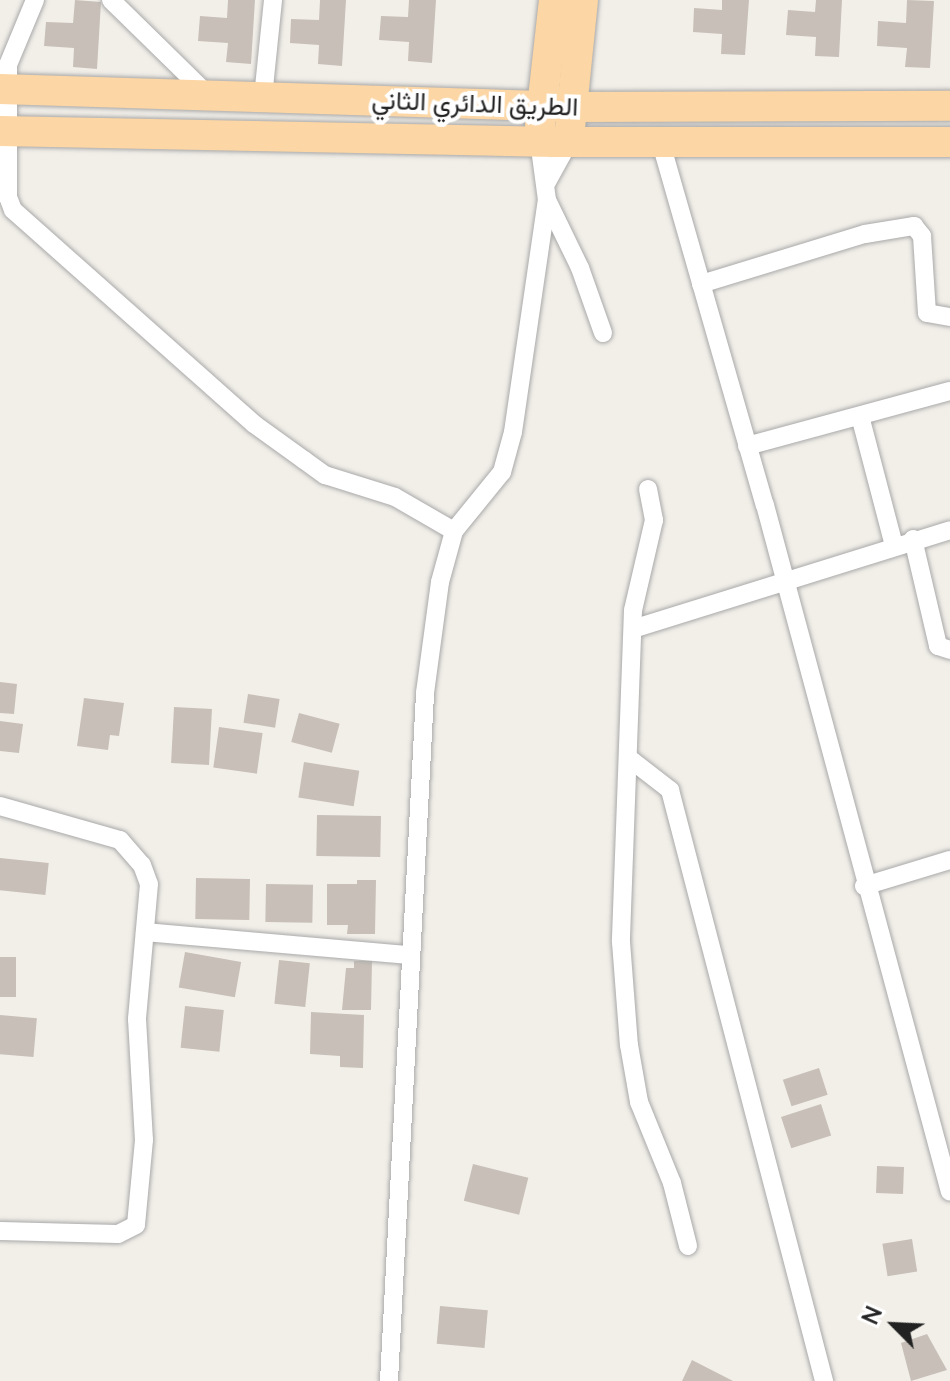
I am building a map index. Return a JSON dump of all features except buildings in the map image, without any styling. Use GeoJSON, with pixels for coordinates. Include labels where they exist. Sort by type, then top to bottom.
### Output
{"type":"FeatureCollection","features":[{"type":"Feature","properties":{"kind":"main road"},"geometry":{"type":"LineString","coordinates":[[554,0],[541,105],[554,141]]}},
{"type":"Feature","properties":{"kind":"main road"},"geometry":{"type":"LineString","coordinates":[[554,141],[572,107],[583,0]]}},
{"type":"Feature","properties":{"kind":"main road","name":"الطريق الدائري الثاني"},"geometry":{"type":"LineString","coordinates":[[3,89],[572,107],[950,106]]}},
{"type":"Feature","properties":{"kind":"main road","name":"الطريق الدائري الثاني"},"geometry":{"type":"LineString","coordinates":[[4,131],[554,141],[950,142]]}},
{"type":"Feature","properties":{"kind":"street"},"geometry":{"type":"LineString","coordinates":[[35,0],[13,45],[3,89],[8,197],[22,220],[254,424],[304,460],[325,475],[395,497],[454,531]]}},
{"type":"Feature","properties":{"kind":"street"},"geometry":{"type":"LineString","coordinates":[[111,0],[208,95]]}},
{"type":"Feature","properties":{"kind":"street"},"geometry":{"type":"LineString","coordinates":[[263,97],[273,0]]}},
{"type":"Feature","properties":{"kind":"street"},"geometry":{"type":"LineString","coordinates":[[660,140],[747,446],[864,886],[950,1192]]}},
{"type":"Feature","properties":{"kind":"street"},"geometry":{"type":"LineString","coordinates":[[389,1381],[425,693],[440,582],[454,531],[502,472],[554,141]]}},
{"type":"Feature","properties":{"kind":"street"},"geometry":{"type":"LineString","coordinates":[[554,141],[547,191],[580,268],[603,333]]}},
{"type":"Feature","properties":{"kind":"street"},"geometry":{"type":"LineString","coordinates":[[701,284],[865,234],[914,226],[922,236],[927,313],[950,317]]}},
{"type":"Feature","properties":{"kind":"street"},"geometry":{"type":"LineString","coordinates":[[747,446],[950,391]]}},
{"type":"Feature","properties":{"kind":"street"},"geometry":{"type":"LineString","coordinates":[[860,416],[894,546]]}},
{"type":"Feature","properties":{"kind":"street"},"geometry":{"type":"LineString","coordinates":[[648,489],[654,520],[637,581],[621,942],[629,1045],[639,1102],[672,1183],[688,1246]]}},
{"type":"Feature","properties":{"kind":"street"},"geometry":{"type":"LineString","coordinates":[[636,628],[913,539],[950,530]]}},
{"type":"Feature","properties":{"kind":"street"},"geometry":{"type":"LineString","coordinates":[[913,539],[936,641],[941,650],[950,650]]}},
{"type":"Feature","properties":{"kind":"street"},"geometry":{"type":"LineString","coordinates":[[630,759],[670,790],[824,1381]]}},
{"type":"Feature","properties":{"kind":"street"},"geometry":{"type":"LineString","coordinates":[[0,806],[49,815],[120,840],[142,865],[149,884],[137,1019],[144,1140],[136,1225],[118,1234],[0,1231]]}},
{"type":"Feature","properties":{"kind":"street"},"geometry":{"type":"LineString","coordinates":[[864,886],[950,860]]}},
{"type":"Feature","properties":{"kind":"street"},"geometry":{"type":"LineString","coordinates":[[145,932],[409,955]]}}]}
